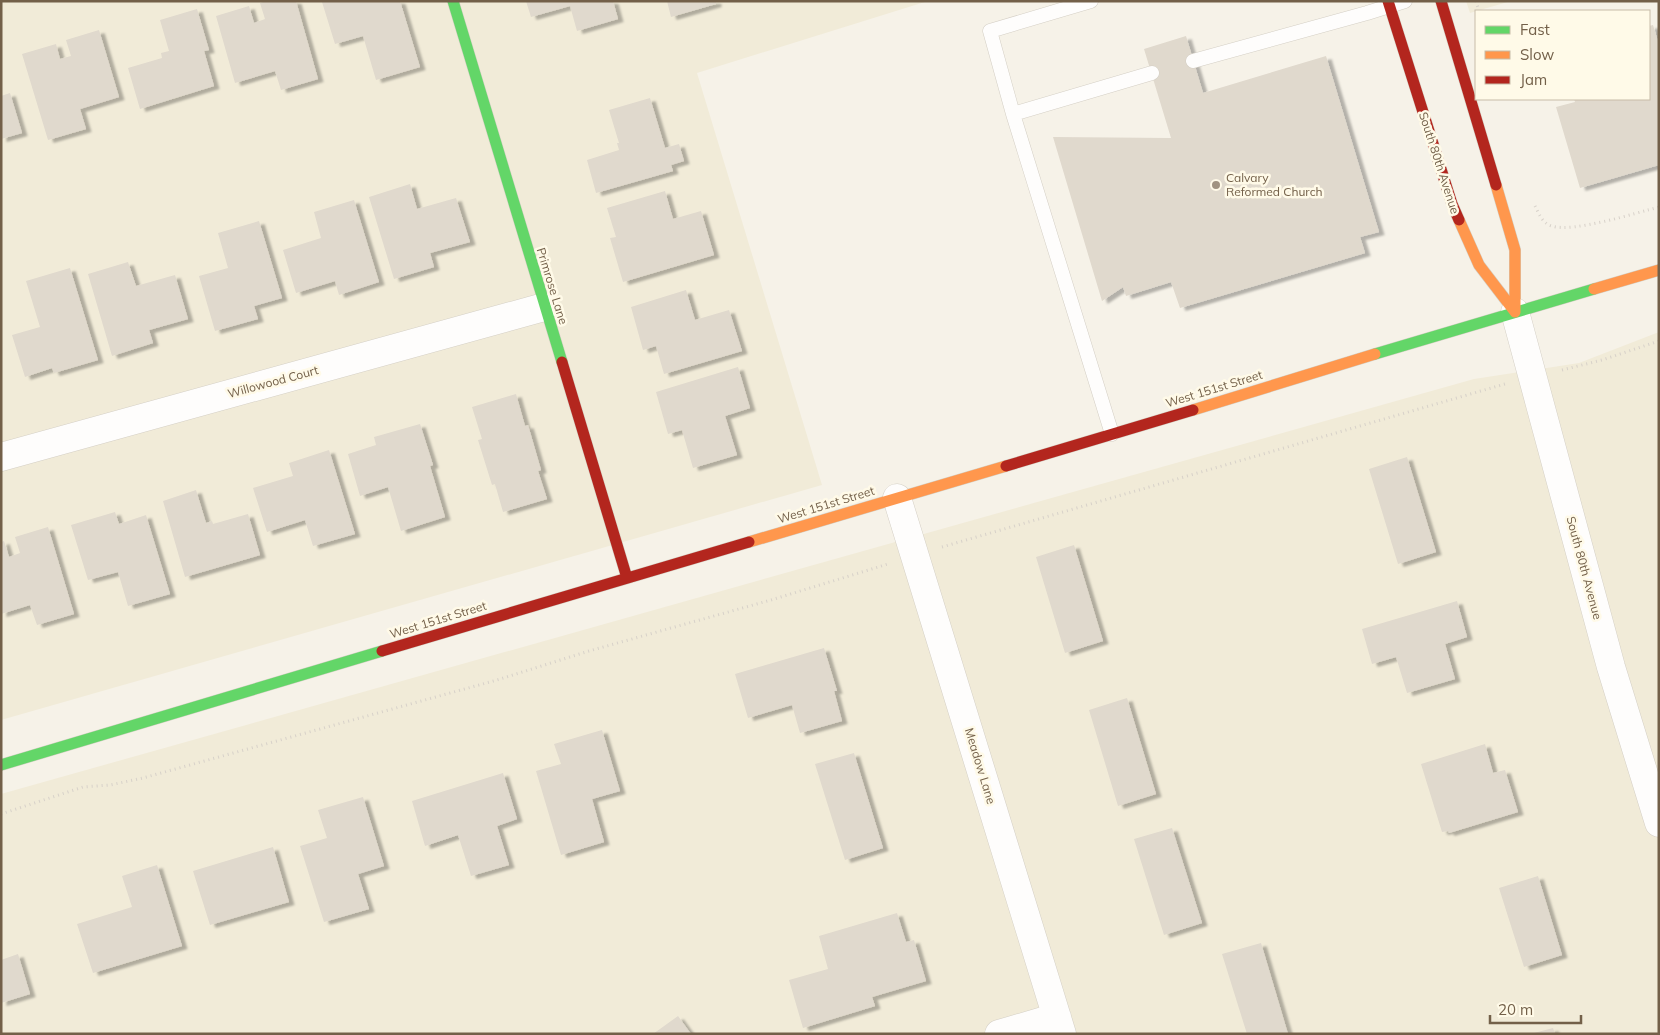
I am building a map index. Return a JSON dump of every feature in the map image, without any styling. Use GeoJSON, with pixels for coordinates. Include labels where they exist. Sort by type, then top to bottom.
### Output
{"type":"FeatureCollection","features":[{"type":"Feature","properties":{"kind":"street","name":"Primrose Lane"},"geometry":{"type":"LineString","coordinates":[[452,1],[627,578]]}},
{"type":"Feature","properties":{"kind":"street","name":"South 80th Avenue"},"geometry":{"type":"LineString","coordinates":[[1441,1],[1515,250],[1515,312],[1611,667],[1659,824]]}},
{"type":"Feature","properties":{"kind":"street","name":"South 80th Avenue"},"geometry":{"type":"LineString","coordinates":[[1389,4],[1452,204],[1478,265],[1515,312]]}},
{"type":"Feature","properties":{"kind":"street","name":"West 151st Street"},"geometry":{"type":"LineString","coordinates":[[1,765],[1659,270]]}},
{"type":"Feature","properties":{"kind":"street","name":"Willowood Court"},"geometry":{"type":"LineString","coordinates":[[1,457],[544,307]]}},
{"type":"Feature","properties":{"kind":"street","name":"Meadow Lane"},"geometry":{"type":"LineString","coordinates":[[898,498],[1060,1025]]}},
{"type":"Feature","properties":{"kind":"street"},"geometry":{"type":"LineString","coordinates":[[998,1034],[1060,1025]]}},
{"type":"Feature","properties":{"kind":"lane"},"geometry":{"type":"LineString","coordinates":[[1091,1],[990,31],[1013,114],[1112,434]]}},
{"type":"Feature","properties":{"kind":"lane"},"geometry":{"type":"LineString","coordinates":[[1193,61],[1405,1]]}},
{"type":"Feature","properties":{"kind":"lane"},"geometry":{"type":"LineString","coordinates":[[1013,114],[1152,73]]}},
{"type":"Feature","properties":{"kind":"path"},"geometry":{"type":"LineString","coordinates":[[1550,226],[1562,228],[1581,226],[1659,207]]}},
{"type":"Feature","properties":{"kind":"path"},"geometry":{"type":"LineString","coordinates":[[1583,365],[1659,341]]}},
{"type":"Feature","properties":{"kind":"path"},"geometry":{"type":"LineString","coordinates":[[1,814],[83,787],[110,785],[143,778],[488,683],[589,651],[1486,388]]}},
{"type":"Feature","properties":{"kind":"shaded area"},"geometry":{"type":"Polygon","coordinates":[[[1,1],[928,1],[697,73],[822,485],[1,720],[1,1]]]}},
{"type":"Feature","properties":{"kind":"shaded area"},"geometry":{"type":"Polygon","coordinates":[[[1466,1],[1511,1],[1475,10],[1470,13],[1466,1]]]}},
{"type":"Feature","properties":{"kind":"shaded area"},"geometry":{"type":"Polygon","coordinates":[[[1659,332],[1659,1034],[1,1034],[1,794],[1474,379],[1579,363],[1659,332]]]}},
{"type":"Feature","properties":{"kind":"building"},"geometry":{"type":"Polygon","coordinates":[[[266,1],[296,1],[318,79],[281,90],[275,71],[235,83],[216,16],[249,6],[254,23],[265,19],[260,3],[266,1]]]}},
{"type":"Feature","properties":{"kind":"building"},"geometry":{"type":"Polygon","coordinates":[[[400,1],[420,67],[376,80],[363,36],[335,44],[322,2],[400,1]]]}},
{"type":"Feature","properties":{"kind":"building"},"geometry":{"type":"Polygon","coordinates":[[[526,1],[613,1],[618,19],[577,31],[570,6],[531,17],[526,1]]]}},
{"type":"Feature","properties":{"kind":"building"},"geometry":{"type":"Polygon","coordinates":[[[667,1],[716,1],[716,4],[671,17],[667,1]]]}},
{"type":"Feature","properties":{"kind":"building"},"geometry":{"type":"Polygon","coordinates":[[[197,9],[209,50],[204,51],[214,86],[140,109],[128,68],[162,58],[161,53],[169,51],[160,20],[197,9]]]}},
{"type":"Feature","properties":{"kind":"building"},"geometry":{"type":"Polygon","coordinates":[[[1653,25],[1659,45],[1659,165],[1580,188],[1556,107],[1575,102],[1574,100],[1650,100],[1650,26],[1653,25]]]}},
{"type":"Feature","properties":{"kind":"building"},"geometry":{"type":"Polygon","coordinates":[[[99,30],[119,97],[80,109],[86,129],[48,140],[22,54],[56,44],[60,59],[71,56],[66,40],[99,30]]]}},
{"type":"Feature","properties":{"kind":"building","name":"Calvary Reformed Church"},"geometry":{"type":"Polygon","coordinates":[[[1186,36],[1203,93],[1326,56],[1379,232],[1360,237],[1365,253],[1180,308],[1171,282],[1126,296],[1123,287],[1102,301],[1053,137],[1171,138],[1144,49],[1186,36]]]}},
{"type":"Feature","properties":{"kind":"building"},"geometry":{"type":"Polygon","coordinates":[[[10,93],[22,133],[1,139],[1,96],[10,93]]]}},
{"type":"Feature","properties":{"kind":"building"},"geometry":{"type":"Polygon","coordinates":[[[650,98],[665,148],[679,144],[684,161],[671,165],[673,171],[596,193],[587,160],[619,150],[617,143],[619,143],[609,110],[650,98]]]}},
{"type":"Feature","properties":{"kind":"building"},"geometry":{"type":"Polygon","coordinates":[[[410,184],[417,209],[456,198],[470,242],[430,253],[434,267],[394,279],[369,197],[410,184]]]}},
{"type":"Feature","properties":{"kind":"building"},"geometry":{"type":"Polygon","coordinates":[[[665,191],[673,219],[701,211],[714,255],[623,282],[610,238],[616,237],[607,208],[665,191]]]}},
{"type":"Feature","properties":{"kind":"building"},"geometry":{"type":"Polygon","coordinates":[[[354,200],[379,282],[339,295],[335,281],[296,293],[283,250],[321,238],[314,212],[354,200]]]}},
{"type":"Feature","properties":{"kind":"building"},"geometry":{"type":"Polygon","coordinates":[[[259,221],[282,298],[254,306],[258,319],[215,331],[199,276],[228,268],[218,233],[259,221]]]}},
{"type":"Feature","properties":{"kind":"building"},"geometry":{"type":"Polygon","coordinates":[[[128,262],[136,286],[175,275],[188,319],[149,330],[153,343],[112,356],[88,274],[128,262]]]}},
{"type":"Feature","properties":{"kind":"building"},"geometry":{"type":"Polygon","coordinates":[[[70,268],[98,360],[54,373],[52,368],[25,377],[12,335],[40,327],[26,281],[70,268]]]}},
{"type":"Feature","properties":{"kind":"building"},"geometry":{"type":"Polygon","coordinates":[[[686,290],[695,320],[729,310],[742,351],[664,374],[656,346],[643,350],[631,307],[686,290]]]}},
{"type":"Feature","properties":{"kind":"building"},"geometry":{"type":"Polygon","coordinates":[[[738,367],[750,408],[725,416],[737,455],[693,468],[682,430],[668,434],[656,392],[738,367]]]}},
{"type":"Feature","properties":{"kind":"building"},"geometry":{"type":"Polygon","coordinates":[[[516,394],[525,426],[528,425],[541,470],[538,471],[547,499],[503,512],[495,484],[492,485],[478,440],[482,439],[472,407],[516,394]]]}},
{"type":"Feature","properties":{"kind":"building"},"geometry":{"type":"Polygon","coordinates":[[[420,424],[433,465],[430,466],[445,517],[401,531],[388,487],[360,496],[348,454],[376,445],[374,437],[420,424]]]}},
{"type":"Feature","properties":{"kind":"building"},"geometry":{"type":"Polygon","coordinates":[[[329,450],[355,534],[313,546],[305,520],[267,532],[253,488],[293,476],[289,463],[329,450]]]}},
{"type":"Feature","properties":{"kind":"building"},"geometry":{"type":"Polygon","coordinates":[[[1407,457],[1436,552],[1398,564],[1369,469],[1407,457]]]}},
{"type":"Feature","properties":{"kind":"building"},"geometry":{"type":"Polygon","coordinates":[[[196,490],[206,523],[212,521],[213,524],[248,514],[260,555],[185,577],[163,501],[196,490]]]}},
{"type":"Feature","properties":{"kind":"building"},"geometry":{"type":"Polygon","coordinates":[[[115,512],[119,524],[146,515],[170,594],[128,606],[118,572],[88,580],[71,525],[115,512]]]}},
{"type":"Feature","properties":{"kind":"building"},"geometry":{"type":"Polygon","coordinates":[[[48,527],[74,614],[37,625],[30,605],[1,614],[1,542],[4,541],[9,557],[20,553],[15,537],[48,527]]]}},
{"type":"Feature","properties":{"kind":"building"},"geometry":{"type":"Polygon","coordinates":[[[1074,545],[1103,641],[1065,653],[1036,557],[1074,545]]]}},
{"type":"Feature","properties":{"kind":"building"},"geometry":{"type":"Polygon","coordinates":[[[1457,601],[1467,637],[1445,644],[1455,679],[1407,693],[1396,657],[1372,664],[1362,629],[1457,601]]]}},
{"type":"Feature","properties":{"kind":"building"},"geometry":{"type":"Polygon","coordinates":[[[824,648],[837,691],[834,691],[842,721],[800,733],[792,705],[748,718],[735,674],[824,648]]]}},
{"type":"Feature","properties":{"kind":"building"},"geometry":{"type":"Polygon","coordinates":[[[1127,698],[1156,794],[1118,806],[1089,710],[1127,698]]]}},
{"type":"Feature","properties":{"kind":"building"},"geometry":{"type":"Polygon","coordinates":[[[602,730],[620,791],[592,799],[604,842],[561,855],[536,771],[561,764],[554,744],[602,730]]]}},
{"type":"Feature","properties":{"kind":"building"},"geometry":{"type":"Polygon","coordinates":[[[1485,744],[1493,773],[1505,770],[1518,812],[1449,833],[1448,831],[1442,832],[1421,764],[1485,744]]]}},
{"type":"Feature","properties":{"kind":"building"},"geometry":{"type":"Polygon","coordinates":[[[854,753],[883,848],[845,860],[815,764],[854,753]]]}},
{"type":"Feature","properties":{"kind":"building"},"geometry":{"type":"Polygon","coordinates":[[[503,773],[517,819],[497,826],[509,865],[471,876],[458,835],[425,846],[412,801],[503,773]]]}},
{"type":"Feature","properties":{"kind":"building"},"geometry":{"type":"Polygon","coordinates":[[[363,797],[384,866],[358,874],[369,909],[324,922],[300,846],[327,838],[318,810],[363,797]]]}},
{"type":"Feature","properties":{"kind":"building"},"geometry":{"type":"Polygon","coordinates":[[[1172,828],[1202,923],[1164,935],[1134,839],[1172,828]]]}},
{"type":"Feature","properties":{"kind":"building"},"geometry":{"type":"Polygon","coordinates":[[[273,847],[289,902],[210,925],[193,871],[273,847]]]}},
{"type":"Feature","properties":{"kind":"building"},"geometry":{"type":"Polygon","coordinates":[[[157,865],[182,946],[93,973],[77,924],[132,907],[122,876],[157,865]]]}},
{"type":"Feature","properties":{"kind":"building"},"geometry":{"type":"Polygon","coordinates":[[[1538,876],[1562,955],[1524,967],[1499,888],[1538,876]]]}},
{"type":"Feature","properties":{"kind":"building"},"geometry":{"type":"Polygon","coordinates":[[[897,913],[906,942],[914,940],[926,981],[872,997],[875,1006],[803,1028],[789,980],[828,969],[819,936],[897,913]]]}},
{"type":"Feature","properties":{"kind":"building"},"geometry":{"type":"Polygon","coordinates":[[[1261,943],[1288,1034],[1247,1034],[1222,954],[1261,943]]]}},
{"type":"Feature","properties":{"kind":"building"},"geometry":{"type":"Polygon","coordinates":[[[18,954],[30,994],[1,1003],[1,960],[18,954]]]}},
{"type":"Feature","properties":{"kind":"building"},"geometry":{"type":"Polygon","coordinates":[[[678,1016],[691,1034],[653,1034],[678,1016]]]}},
{"type":"Feature","properties":{"kind":"building"},"geometry":{"type":"Polygon","coordinates":[[[1553,1028],[1555,1034],[1534,1034],[1534,1033],[1553,1028]]]}},
{"type":"Feature","properties":{"kind":"traffic: fast"},"geometry":{"type":"LineString","coordinates":[[453,1],[562,362]]}},
{"type":"Feature","properties":{"kind":"traffic: fast"},"geometry":{"type":"LineString","coordinates":[[1375,354],[1594,289]]}},
{"type":"Feature","properties":{"kind":"traffic: fast"},"geometry":{"type":"LineString","coordinates":[[1,765],[382,651]]}},
{"type":"Feature","properties":{"kind":"traffic: slow"},"geometry":{"type":"LineString","coordinates":[[1496,185],[1515,250],[1515,312]]}},
{"type":"Feature","properties":{"kind":"traffic: slow"},"geometry":{"type":"LineString","coordinates":[[1459,220],[1479,265],[1515,312]]}},
{"type":"Feature","properties":{"kind":"traffic: slow"},"geometry":{"type":"LineString","coordinates":[[1594,289],[1659,270]]}},
{"type":"Feature","properties":{"kind":"traffic: slow"},"geometry":{"type":"LineString","coordinates":[[1193,410],[1375,354]]}},
{"type":"Feature","properties":{"kind":"traffic: slow"},"geometry":{"type":"LineString","coordinates":[[749,542],[1006,466]]}},
{"type":"Feature","properties":{"kind":"traffic: jam"},"geometry":{"type":"LineString","coordinates":[[1388,1],[1452,204],[1459,220]]}},
{"type":"Feature","properties":{"kind":"traffic: jam"},"geometry":{"type":"LineString","coordinates":[[1441,1],[1496,185]]}},
{"type":"Feature","properties":{"kind":"traffic: jam"},"geometry":{"type":"LineString","coordinates":[[562,362],[627,578]]}},
{"type":"Feature","properties":{"kind":"traffic: jam"},"geometry":{"type":"LineString","coordinates":[[1006,466],[1193,410]]}},
{"type":"Feature","properties":{"kind":"traffic: jam"},"geometry":{"type":"LineString","coordinates":[[382,651],[749,542]]}},
{"type":"Feature","properties":{"kind":"place","name":"Calvary Reformed Church"},"geometry":{"type":"Point","coordinates":[1216,185]}}]}
